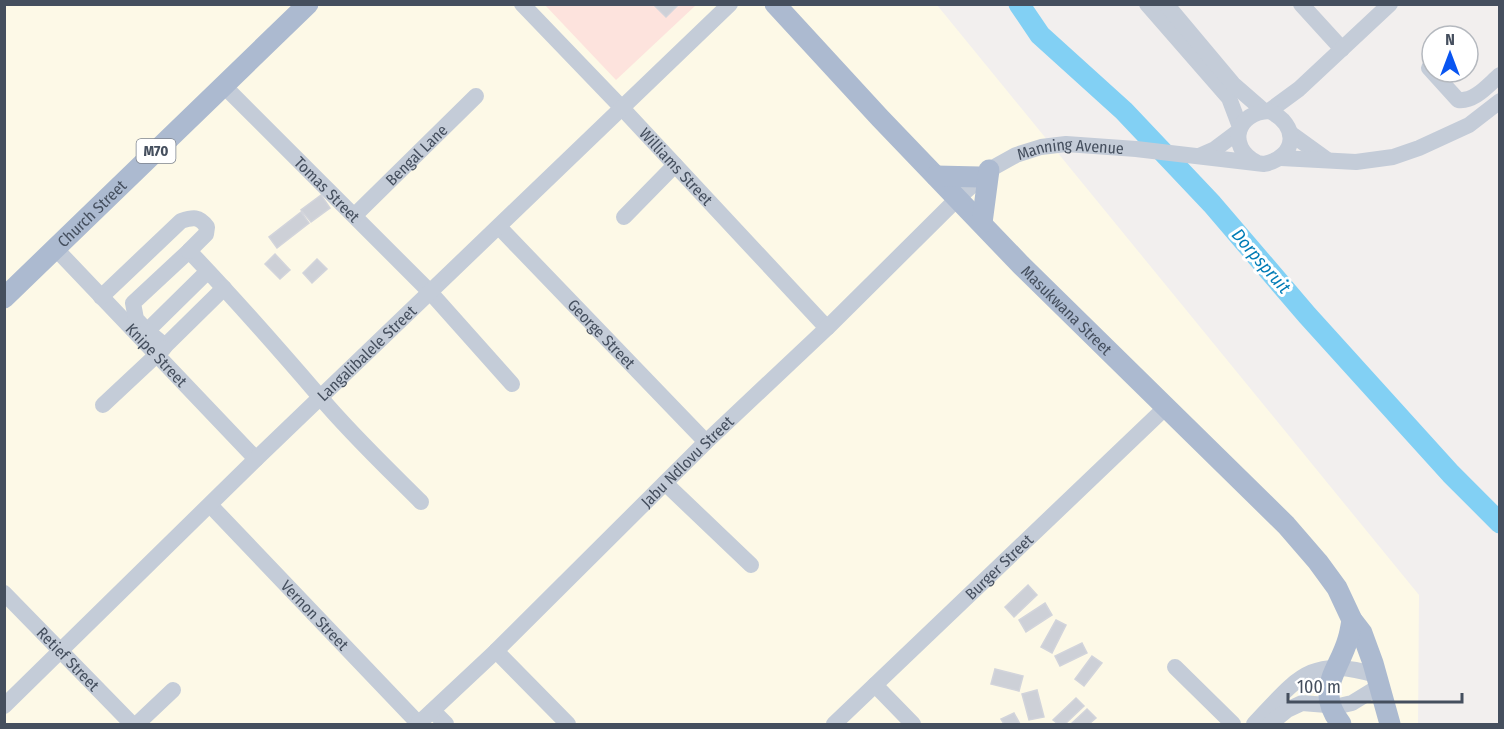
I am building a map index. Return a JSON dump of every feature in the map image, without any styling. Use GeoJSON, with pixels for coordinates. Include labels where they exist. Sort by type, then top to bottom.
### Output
{"type":"FeatureCollection","features":[{"type":"Feature","properties":{"kind":"main road","name":"Church Street"},"geometry":{"type":"LineString","coordinates":[[4,298],[308,4]]}},
{"type":"Feature","properties":{"kind":"main road","name":"Masukwana Street"},"geometry":{"type":"LineString","coordinates":[[782,7],[880,118],[1021,265],[1286,525],[1330,579],[1352,620],[1362,633],[1390,724]]}},
{"type":"Feature","properties":{"kind":"main road"},"geometry":{"type":"LineString","coordinates":[[936,176],[985,173],[982,223]]}},
{"type":"Feature","properties":{"kind":"main road"},"geometry":{"type":"LineString","coordinates":[[1341,724],[1331,706],[1330,677],[1348,639],[1352,620]]}},
{"type":"Feature","properties":{"kind":"street","name":"Williams Street"},"geometry":{"type":"LineString","coordinates":[[522,4],[827,328]]}},
{"type":"Feature","properties":{"kind":"street","name":"Langalibalele Street"},"geometry":{"type":"LineString","coordinates":[[4,706],[256,459],[730,4]]}},
{"type":"Feature","properties":{"kind":"street"},"geometry":{"type":"LineString","coordinates":[[1147,4],[1229,98],[1240,129],[1239,146],[1249,159],[1256,162],[1264,164],[1281,158],[1367,161],[1393,157],[1469,125],[1500,101]]}},
{"type":"Feature","properties":{"kind":"street"},"geometry":{"type":"LineString","coordinates":[[1166,4],[1233,84],[1267,111],[1278,115],[1289,129],[1326,159]]}},
{"type":"Feature","properties":{"kind":"street"},"geometry":{"type":"LineString","coordinates":[[1301,4],[1342,49]]}},
{"type":"Feature","properties":{"kind":"street"},"geometry":{"type":"LineString","coordinates":[[1195,156],[1215,149],[1240,129],[1251,115],[1267,111],[1299,89],[1390,4]]}},
{"type":"Feature","properties":{"kind":"street"},"geometry":{"type":"LineString","coordinates":[[1444,84],[1458,100],[1463,101],[1474,97],[1500,75]]}},
{"type":"Feature","properties":{"kind":"street","name":"Tomas Street"},"geometry":{"type":"LineString","coordinates":[[224,86],[430,292],[512,384]]}},
{"type":"Feature","properties":{"kind":"street"},"geometry":{"type":"LineString","coordinates":[[1281,158],[1287,151],[1289,129],[1299,89]]}},
{"type":"Feature","properties":{"kind":"street","name":"Bengal Lane"},"geometry":{"type":"LineString","coordinates":[[355,215],[476,96]]}},
{"type":"Feature","properties":{"kind":"street","name":"Manning Avenue"},"geometry":{"type":"LineString","coordinates":[[957,199],[985,173],[1016,155],[1041,147],[1090,144],[1256,162]]}},
{"type":"Feature","properties":{"kind":"street"},"geometry":{"type":"LineString","coordinates":[[624,217],[675,165]]}},
{"type":"Feature","properties":{"kind":"street","name":"Jabu Ndlovu Street"},"geometry":{"type":"LineString","coordinates":[[418,724],[496,651],[706,442],[827,328],[957,199]]}},
{"type":"Feature","properties":{"kind":"street"},"geometry":{"type":"LineString","coordinates":[[101,297],[181,221],[192,217],[202,220],[207,226],[206,234],[133,303],[136,319],[161,351]]}},
{"type":"Feature","properties":{"kind":"street","name":"George Street"},"geometry":{"type":"LineString","coordinates":[[499,227],[706,442]]}},
{"type":"Feature","properties":{"kind":"street","name":"Knipe Street"},"geometry":{"type":"LineString","coordinates":[[56,249],[101,297],[161,351],[256,459]]}},
{"type":"Feature","properties":{"kind":"street"},"geometry":{"type":"LineString","coordinates":[[189,251],[225,288],[320,398],[421,502]]}},
{"type":"Feature","properties":{"kind":"street"},"geometry":{"type":"LineString","coordinates":[[147,331],[208,271]]}},
{"type":"Feature","properties":{"kind":"street"},"geometry":{"type":"LineString","coordinates":[[103,405],[225,288]]}},
{"type":"Feature","properties":{"kind":"street","name":"Burger Street"},"geometry":{"type":"LineString","coordinates":[[834,724],[1165,408]]}},
{"type":"Feature","properties":{"kind":"street"},"geometry":{"type":"LineString","coordinates":[[665,483],[751,565]]}},
{"type":"Feature","properties":{"kind":"street","name":"Vernon Street"},"geometry":{"type":"LineString","coordinates":[[210,505],[418,724]]}},
{"type":"Feature","properties":{"kind":"street","name":"Retief Street"},"geometry":{"type":"LineString","coordinates":[[4,593],[132,724]]}},
{"type":"Feature","properties":{"kind":"street"},"geometry":{"type":"LineString","coordinates":[[496,651],[567,724]]}},
{"type":"Feature","properties":{"kind":"street"},"geometry":{"type":"LineString","coordinates":[[1254,724],[1303,676],[1320,669],[1335,666],[1358,670],[1377,681],[1352,703],[1339,706],[1302,703],[1287,710],[1270,724]]}},
{"type":"Feature","properties":{"kind":"street"},"geometry":{"type":"LineString","coordinates":[[1175,668],[1233,724]]}},
{"type":"Feature","properties":{"kind":"street"},"geometry":{"type":"LineString","coordinates":[[874,685],[913,724]]}},
{"type":"Feature","properties":{"kind":"street"},"geometry":{"type":"LineString","coordinates":[[137,724],[173,690]]}},
{"type":"Feature","properties":{"kind":"street"},"geometry":{"type":"LineString","coordinates":[[433,711],[446,724]]}},
{"type":"Feature","properties":{"kind":"shaded area"},"geometry":{"type":"Polygon","coordinates":[[[4,5],[937,5],[1419,595],[1418,724],[5,724],[4,5]]]}},
{"type":"Feature","properties":{"kind":"shaded area"},"geometry":{"type":"Polygon","coordinates":[[[545,5],[696,5],[616,80],[545,5]]]}},
{"type":"Feature","properties":{"kind":"building"},"geometry":{"type":"Polygon","coordinates":[[[653,4],[679,4],[666,17],[653,4]]]}},
{"type":"Feature","properties":{"kind":"building"},"geometry":{"type":"Polygon","coordinates":[[[321,195],[330,208],[311,222],[301,210],[321,195]]]}},
{"type":"Feature","properties":{"kind":"building"},"geometry":{"type":"Polygon","coordinates":[[[301,212],[309,223],[277,248],[269,237],[301,212]]]}},
{"type":"Feature","properties":{"kind":"building"},"geometry":{"type":"Polygon","coordinates":[[[275,254],[290,270],[280,279],[265,264],[275,254]]]}},
{"type":"Feature","properties":{"kind":"building"},"geometry":{"type":"Polygon","coordinates":[[[317,259],[327,269],[312,283],[303,273],[317,259]]]}},
{"type":"Feature","properties":{"kind":"building"},"geometry":{"type":"Polygon","coordinates":[[[1028,585],[1037,595],[1014,617],[1005,607],[1028,585]]]}},
{"type":"Feature","properties":{"kind":"building"},"geometry":{"type":"Polygon","coordinates":[[[1045,603],[1052,615],[1026,632],[1019,620],[1045,603]]]}},
{"type":"Feature","properties":{"kind":"building"},"geometry":{"type":"Polygon","coordinates":[[[1056,620],[1066,625],[1052,653],[1041,647],[1056,620]]]}},
{"type":"Feature","properties":{"kind":"building"},"geometry":{"type":"Polygon","coordinates":[[[1082,643],[1087,653],[1060,666],[1055,656],[1082,643]]]}},
{"type":"Feature","properties":{"kind":"building"},"geometry":{"type":"Polygon","coordinates":[[[1092,656],[1102,663],[1084,686],[1075,679],[1092,656]]]}},
{"type":"Feature","properties":{"kind":"building"},"geometry":{"type":"Polygon","coordinates":[[[995,669],[1023,676],[1019,691],[991,684],[995,669]]]}},
{"type":"Feature","properties":{"kind":"building"},"geometry":{"type":"Polygon","coordinates":[[[1037,690],[1044,717],[1029,720],[1022,694],[1037,690]]]}},
{"type":"Feature","properties":{"kind":"building"},"geometry":{"type":"Polygon","coordinates":[[[1076,698],[1084,706],[1065,724],[1058,724],[1053,720],[1076,698]]]}},
{"type":"Feature","properties":{"kind":"building"},"geometry":{"type":"Polygon","coordinates":[[[1087,709],[1096,718],[1089,724],[1071,724],[1087,709]]]}},
{"type":"Feature","properties":{"kind":"building"},"geometry":{"type":"Polygon","coordinates":[[[1014,713],[1020,724],[1004,724],[1001,719],[1014,713]]]}},
{"type":"Feature","properties":{"kind":"waterway","name":"Dorpspruit"},"geometry":{"type":"LineString","coordinates":[[1019,4],[1040,35],[1124,111],[1212,204],[1307,315],[1451,474],[1500,523]]}}]}
